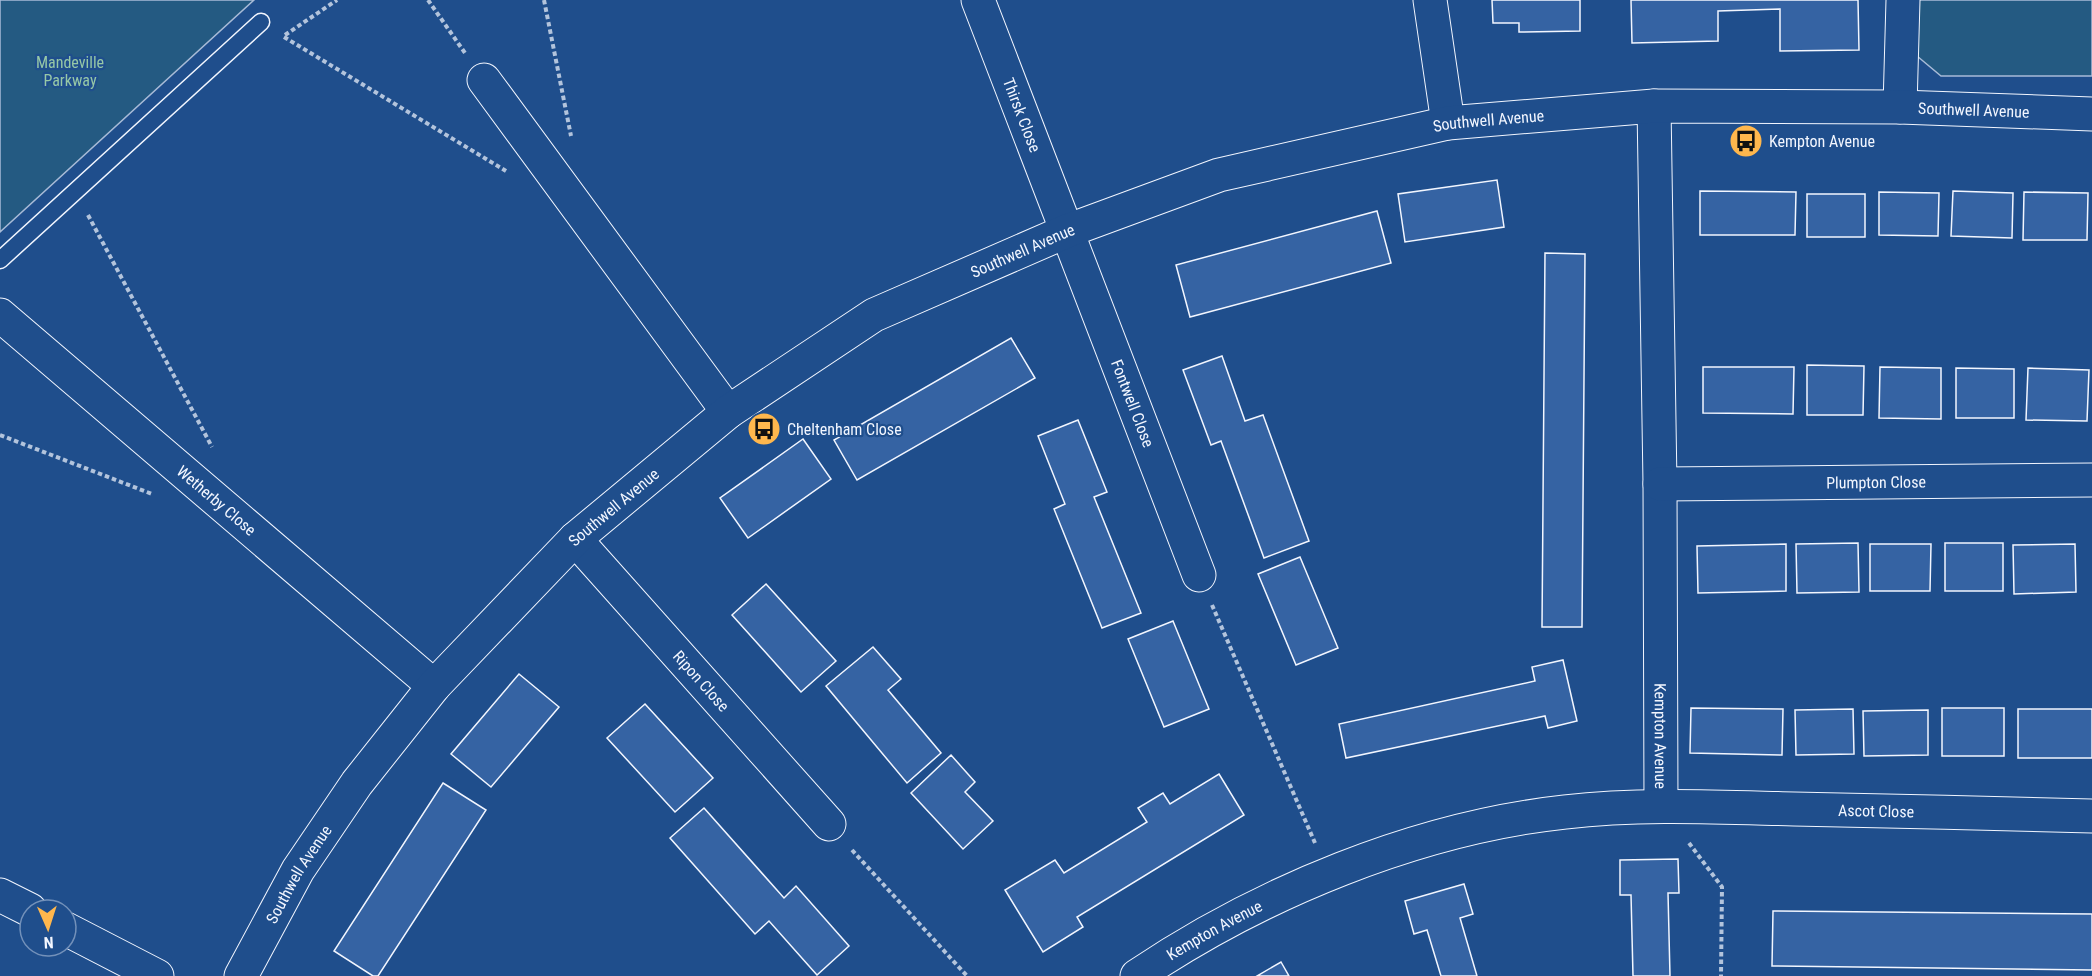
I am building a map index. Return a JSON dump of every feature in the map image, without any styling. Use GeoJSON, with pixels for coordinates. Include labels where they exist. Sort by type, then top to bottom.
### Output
{"type":"FeatureCollection","features":[{"type":"Feature","properties":{"kind":"street","name":"Thirsk Close"},"geometry":{"type":"LineString","coordinates":[[978,0],[1067,231]]}},
{"type":"Feature","properties":{"kind":"street"},"geometry":{"type":"LineString","coordinates":[[1430,0],[1448,123]]}},
{"type":"Feature","properties":{"kind":"street"},"geometry":{"type":"LineString","coordinates":[[1900,107],[1903,0]]}},
{"type":"Feature","properties":{"kind":"street"},"geometry":{"type":"LineString","coordinates":[[484,80],[728,412]]}},
{"type":"Feature","properties":{"kind":"street","name":"Southwell Avenue"},"geometry":{"type":"LineString","coordinates":[[241,976],[298,870],[357,783],[434,686],[574,539],[728,412],[874,315],[1067,231],[1219,175],[1448,123],[1654,106],[1900,107],[2092,114]]}},
{"type":"Feature","properties":{"kind":"street","name":"Kempton Avenue"},"geometry":{"type":"LineString","coordinates":[[1137,976],[1249,909],[1328,874],[1402,848],[1480,826],[1564,812],[1661,806],[1660,484],[1654,106]]}},
{"type":"Feature","properties":{"kind":"street","name":"Fontwell Close"},"geometry":{"type":"LineString","coordinates":[[1067,231],[1199,574]]}},
{"type":"Feature","properties":{"kind":"street","name":"Wetherby Close"},"geometry":{"type":"LineString","coordinates":[[0,315],[434,686]]}},
{"type":"Feature","properties":{"kind":"street","name":"Plumpton Close"},"geometry":{"type":"LineString","coordinates":[[1660,484],[2092,480]]}},
{"type":"Feature","properties":{"kind":"street","name":"Ripon Close"},"geometry":{"type":"LineString","coordinates":[[574,539],[829,824]]}},
{"type":"Feature","properties":{"kind":"street","name":"Ascot Close"},"geometry":{"type":"LineString","coordinates":[[1661,806],[2092,816]]}},
{"type":"Feature","properties":{"kind":"street"},"geometry":{"type":"LineString","coordinates":[[0,894],[18,904]]}},
{"type":"Feature","properties":{"kind":"street"},"geometry":{"type":"LineString","coordinates":[[78,935],[157,976]]}},
{"type":"Feature","properties":{"kind":"lane"},"geometry":{"type":"LineString","coordinates":[[0,260],[261,22]]}},
{"type":"Feature","properties":{"kind":"path"},"geometry":{"type":"LineString","coordinates":[[284,36],[337,0]]}},
{"type":"Feature","properties":{"kind":"path"},"geometry":{"type":"LineString","coordinates":[[428,0],[484,80]]}},
{"type":"Feature","properties":{"kind":"path"},"geometry":{"type":"LineString","coordinates":[[544,0],[572,140]]}},
{"type":"Feature","properties":{"kind":"path"},"geometry":{"type":"LineString","coordinates":[[261,22],[507,172]]}},
{"type":"Feature","properties":{"kind":"path"},"geometry":{"type":"LineString","coordinates":[[1199,574],[1328,874]]}},
{"type":"Feature","properties":{"kind":"path"},"geometry":{"type":"LineString","coordinates":[[1661,806],[1722,886],[1721,976]]}},
{"type":"Feature","properties":{"kind":"path"},"geometry":{"type":"LineString","coordinates":[[829,824],[967,976]]}},
{"type":"Feature","properties":{"kind":"green space","name":"Mandeville Parkway"},"geometry":{"type":"Polygon","coordinates":[[[0,0],[254,0],[0,232],[0,0]]]}},
{"type":"Feature","properties":{"kind":"green space"},"geometry":{"type":"Polygon","coordinates":[[[1918,0],[2092,0],[2092,76],[1941,76],[1917,56],[1918,0]]]}},
{"type":"Feature","properties":{"kind":"building"},"geometry":{"type":"Polygon","coordinates":[[[1492,0],[1580,0],[1580,31],[1519,32],[1519,23],[1493,23],[1492,0]]]}},
{"type":"Feature","properties":{"kind":"building"},"geometry":{"type":"Polygon","coordinates":[[[1631,0],[1858,0],[1859,50],[1780,51],[1780,9],[1718,11],[1718,41],[1632,43],[1631,0]]]}},
{"type":"Feature","properties":{"kind":"building"},"geometry":{"type":"Polygon","coordinates":[[[1497,180],[1504,227],[1405,242],[1398,194],[1497,180]]]}},
{"type":"Feature","properties":{"kind":"building"},"geometry":{"type":"Polygon","coordinates":[[[1700,191],[1796,192],[1795,235],[1700,235],[1700,191]]]}},
{"type":"Feature","properties":{"kind":"building"},"geometry":{"type":"Polygon","coordinates":[[[1953,191],[2013,193],[2012,238],[1951,236],[1953,191]]]}},
{"type":"Feature","properties":{"kind":"building"},"geometry":{"type":"Polygon","coordinates":[[[1879,192],[1939,193],[1938,236],[1879,235],[1879,192]]]}},
{"type":"Feature","properties":{"kind":"building"},"geometry":{"type":"Polygon","coordinates":[[[2024,192],[2088,193],[2087,240],[2023,240],[2024,192]]]}},
{"type":"Feature","properties":{"kind":"building"},"geometry":{"type":"Polygon","coordinates":[[[1807,194],[1865,194],[1865,237],[1807,237],[1807,194]]]}},
{"type":"Feature","properties":{"kind":"building"},"geometry":{"type":"Polygon","coordinates":[[[1377,211],[1391,263],[1190,317],[1176,265],[1377,211]]]}},
{"type":"Feature","properties":{"kind":"building"},"geometry":{"type":"Polygon","coordinates":[[[1545,253],[1585,254],[1582,627],[1542,627],[1545,253]]]}},
{"type":"Feature","properties":{"kind":"building"},"geometry":{"type":"Polygon","coordinates":[[[1011,338],[1035,378],[857,480],[834,440],[1011,338]]]}},
{"type":"Feature","properties":{"kind":"building"},"geometry":{"type":"Polygon","coordinates":[[[1222,356],[1245,421],[1263,415],[1309,541],[1264,558],[1221,441],[1211,445],[1183,370],[1222,356]]]}},
{"type":"Feature","properties":{"kind":"building"},"geometry":{"type":"Polygon","coordinates":[[[1807,365],[1864,366],[1863,415],[1807,415],[1807,365]]]}},
{"type":"Feature","properties":{"kind":"building"},"geometry":{"type":"Polygon","coordinates":[[[1703,367],[1794,367],[1793,414],[1703,413],[1703,367]]]}},
{"type":"Feature","properties":{"kind":"building"},"geometry":{"type":"Polygon","coordinates":[[[1880,367],[1941,368],[1941,419],[1879,418],[1880,367]]]}},
{"type":"Feature","properties":{"kind":"building"},"geometry":{"type":"Polygon","coordinates":[[[1956,368],[2014,369],[2014,418],[1956,418],[1956,368]]]}},
{"type":"Feature","properties":{"kind":"building"},"geometry":{"type":"Polygon","coordinates":[[[2028,368],[2089,370],[2087,421],[2026,420],[2028,368]]]}},
{"type":"Feature","properties":{"kind":"building"},"geometry":{"type":"Polygon","coordinates":[[[1078,420],[1107,492],[1094,497],[1141,613],[1102,628],[1054,509],[1065,504],[1038,436],[1078,420]]]}},
{"type":"Feature","properties":{"kind":"building"},"geometry":{"type":"Polygon","coordinates":[[[803,439],[831,479],[748,538],[720,498],[803,439]]]}},
{"type":"Feature","properties":{"kind":"building"},"geometry":{"type":"Polygon","coordinates":[[[1858,543],[1859,592],[1797,593],[1796,544],[1858,543]]]}},
{"type":"Feature","properties":{"kind":"building"},"geometry":{"type":"Polygon","coordinates":[[[1945,543],[2003,543],[2003,591],[1945,591],[1945,543]]]}},
{"type":"Feature","properties":{"kind":"building"},"geometry":{"type":"Polygon","coordinates":[[[1786,544],[1786,591],[1698,593],[1697,546],[1786,544]]]}},
{"type":"Feature","properties":{"kind":"building"},"geometry":{"type":"Polygon","coordinates":[[[1870,544],[1931,544],[1930,591],[1870,591],[1870,544]]]}},
{"type":"Feature","properties":{"kind":"building"},"geometry":{"type":"Polygon","coordinates":[[[2075,544],[2076,592],[2014,594],[2013,545],[2075,544]]]}},
{"type":"Feature","properties":{"kind":"building"},"geometry":{"type":"Polygon","coordinates":[[[1300,557],[1338,648],[1296,665],[1258,574],[1300,557]]]}},
{"type":"Feature","properties":{"kind":"building"},"geometry":{"type":"Polygon","coordinates":[[[766,584],[836,661],[801,692],[732,615],[766,584]]]}},
{"type":"Feature","properties":{"kind":"building"},"geometry":{"type":"Polygon","coordinates":[[[1173,621],[1209,709],[1164,727],[1128,639],[1173,621]]]}},
{"type":"Feature","properties":{"kind":"building"},"geometry":{"type":"Polygon","coordinates":[[[873,647],[901,679],[888,690],[941,753],[907,783],[826,686],[873,647]]]}},
{"type":"Feature","properties":{"kind":"building"},"geometry":{"type":"Polygon","coordinates":[[[1563,660],[1577,721],[1548,728],[1545,716],[1346,758],[1339,724],[1535,681],[1532,667],[1563,660]]]}},
{"type":"Feature","properties":{"kind":"building"},"geometry":{"type":"Polygon","coordinates":[[[519,674],[559,707],[491,787],[451,754],[519,674]]]}},
{"type":"Feature","properties":{"kind":"building"},"geometry":{"type":"Polygon","coordinates":[[[645,704],[713,778],[675,812],[607,738],[645,704]]]}},
{"type":"Feature","properties":{"kind":"building"},"geometry":{"type":"Polygon","coordinates":[[[1691,708],[1783,709],[1782,755],[1690,753],[1691,708]]]}},
{"type":"Feature","properties":{"kind":"building"},"geometry":{"type":"Polygon","coordinates":[[[1942,708],[2004,708],[2004,756],[1942,756],[1942,708]]]}},
{"type":"Feature","properties":{"kind":"building"},"geometry":{"type":"Polygon","coordinates":[[[1853,709],[1854,754],[1796,755],[1795,710],[1853,709]]]}},
{"type":"Feature","properties":{"kind":"building"},"geometry":{"type":"Polygon","coordinates":[[[2018,709],[2092,709],[2092,758],[2018,758],[2018,709]]]}},
{"type":"Feature","properties":{"kind":"building"},"geometry":{"type":"Polygon","coordinates":[[[1928,710],[1928,755],[1864,756],[1863,711],[1928,710]]]}},
{"type":"Feature","properties":{"kind":"building"},"geometry":{"type":"Polygon","coordinates":[[[951,755],[975,782],[965,792],[993,821],[963,849],[911,793],[951,755]]]}},
{"type":"Feature","properties":{"kind":"building"},"geometry":{"type":"Polygon","coordinates":[[[1219,774],[1244,815],[1077,917],[1083,927],[1043,952],[1005,890],[1055,860],[1064,873],[1147,822],[1138,808],[1163,793],[1170,804],[1219,774]]]}},
{"type":"Feature","properties":{"kind":"building"},"geometry":{"type":"Polygon","coordinates":[[[443,783],[486,810],[378,976],[373,976],[334,951],[443,783]]]}},
{"type":"Feature","properties":{"kind":"building"},"geometry":{"type":"Polygon","coordinates":[[[704,808],[784,898],[796,886],[849,946],[817,975],[769,921],[755,934],[670,838],[704,808]]]}},
{"type":"Feature","properties":{"kind":"building"},"geometry":{"type":"Polygon","coordinates":[[[1678,859],[1679,893],[1668,893],[1670,976],[1633,976],[1631,895],[1620,895],[1620,860],[1678,859]]]}},
{"type":"Feature","properties":{"kind":"building"},"geometry":{"type":"Polygon","coordinates":[[[1464,884],[1473,914],[1460,918],[1477,976],[1441,976],[1427,930],[1414,934],[1405,901],[1464,884]]]}},
{"type":"Feature","properties":{"kind":"building"},"geometry":{"type":"Polygon","coordinates":[[[1773,911],[2092,914],[2092,970],[1772,966],[1773,911]]]}},
{"type":"Feature","properties":{"kind":"building"},"geometry":{"type":"Polygon","coordinates":[[[1281,962],[1289,976],[1257,976],[1281,962]]]}},
{"type":"Feature","properties":{"kind":"place","name":"Kempton Avenue"},"geometry":{"type":"Point","coordinates":[1746,141]}},
{"type":"Feature","properties":{"kind":"place","name":"Cheltenham Close"},"geometry":{"type":"Point","coordinates":[764,429]}}]}
